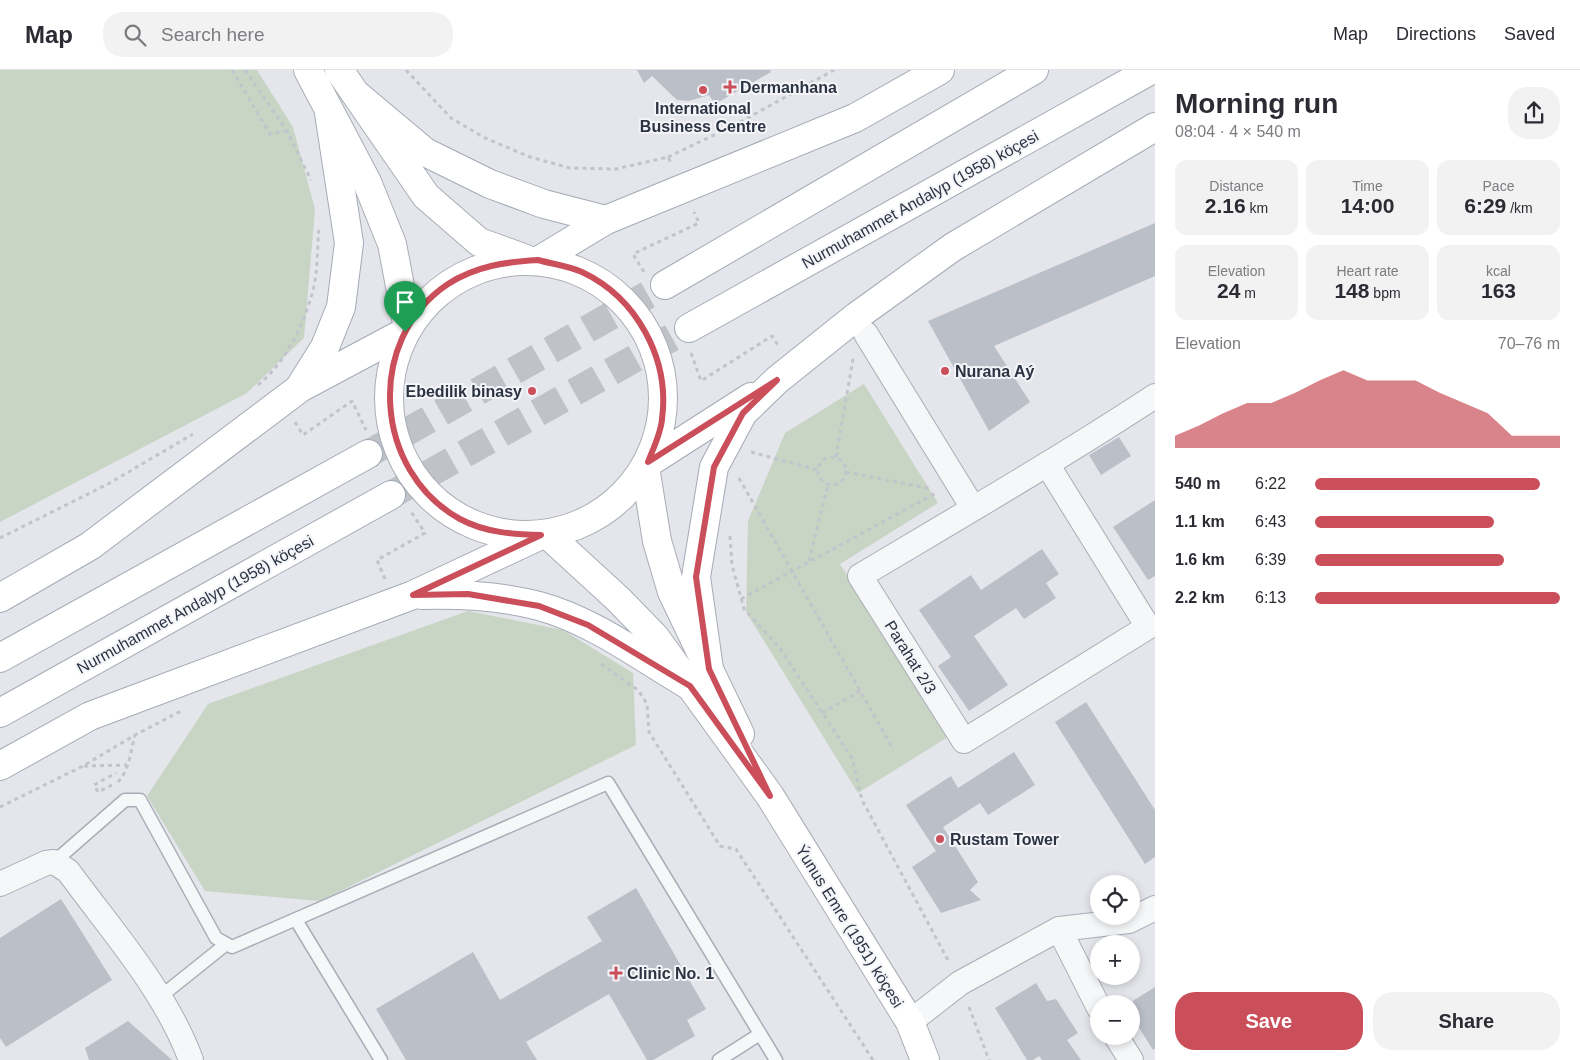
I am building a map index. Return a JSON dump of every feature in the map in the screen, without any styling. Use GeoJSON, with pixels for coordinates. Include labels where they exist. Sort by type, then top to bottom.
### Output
{"type":"FeatureCollection","features":[{"type":"Feature","properties":{"kind":"main road"},"geometry":{"type":"LineString","coordinates":[[308,70],[367,182],[392,244],[406,330]]}},
{"type":"Feature","properties":{"kind":"main road"},"geometry":{"type":"LineString","coordinates":[[0,766],[90,716],[413,595],[544,535],[587,522],[611,507],[632,487],[647,465],[662,420],[662,375],[647,332],[619,296],[582,272],[535,261],[479,242],[426,196],[339,70]]}},
{"type":"Feature","properties":{"kind":"main road"},"geometry":{"type":"LineString","coordinates":[[544,535],[501,534],[460,519],[426,492],[402,457],[390,416],[391,373],[406,330],[423,306],[447,285],[475,270],[506,262],[535,261],[606,220],[855,118],[940,70]]}},
{"type":"Feature","properties":{"kind":"main road"},"geometry":{"type":"LineString","coordinates":[[665,285],[1034,70]]}},
{"type":"Feature","properties":{"kind":"main road","name":"Nurmuhammet Andalyp (1958) köçesi"},"geometry":{"type":"LineString","coordinates":[[689,328],[1151,70]]}},
{"type":"Feature","properties":{"kind":"main road"},"geometry":{"type":"LineString","coordinates":[[357,95],[425,152],[490,184],[544,204],[606,220]]}},
{"type":"Feature","properties":{"kind":"main road"},"geometry":{"type":"LineString","coordinates":[[300,388],[324,347],[341,307],[349,243],[329,113]]}},
{"type":"Feature","properties":{"kind":"main road"},"geometry":{"type":"LineString","coordinates":[[647,465],[777,380],[857,316],[953,247],[1155,127]]}},
{"type":"Feature","properties":{"kind":"main road"},"geometry":{"type":"LineString","coordinates":[[0,598],[90,546],[300,388],[406,330]]}},
{"type":"Feature","properties":{"kind":"main road"},"geometry":{"type":"LineString","coordinates":[[413,595],[468,594],[539,606],[588,625],[699,678],[696,577],[714,467],[743,413],[777,380]]}},
{"type":"Feature","properties":{"kind":"main road"},"geometry":{"type":"LineString","coordinates":[[0,658],[368,454]]}},
{"type":"Feature","properties":{"kind":"main road","name":"Ýunus Emre (1951) köçesi"},"geometry":{"type":"LineString","coordinates":[[647,465],[657,541],[699,678],[910,1022],[925,1060]]}},
{"type":"Feature","properties":{"kind":"main road","name":"Nurmuhammet Andalyp (1958) köçesi"},"geometry":{"type":"LineString","coordinates":[[0,714],[391,495]]}},
{"type":"Feature","properties":{"kind":"main road","name":"Ýunus Emre (1951) köçesi"},"geometry":{"type":"LineString","coordinates":[[544,535],[618,599],[699,678]]}},
{"type":"Feature","properties":{"kind":"street"},"geometry":{"type":"LineString","coordinates":[[866,334],[973,508]]}},
{"type":"Feature","properties":{"kind":"street","name":"Parahat 2/3"},"geometry":{"type":"LineString","coordinates":[[1047,464],[1153,630],[964,741],[860,576],[1047,464],[1155,396]]}},
{"type":"Feature","properties":{"kind":"street"},"geometry":{"type":"LineString","coordinates":[[0,884],[38,865],[54,862],[68,871],[160,997],[178,1029],[191,1060]]}},
{"type":"Feature","properties":{"kind":"street"},"geometry":{"type":"LineString","coordinates":[[910,1022],[960,983],[1059,929],[1129,921],[1155,908]]}},
{"type":"Feature","properties":{"kind":"street"},"geometry":{"type":"LineString","coordinates":[[1059,929],[1092,995]]}},
{"type":"Feature","properties":{"kind":"street"},"geometry":{"type":"LineString","coordinates":[[1122,1045],[1131,1060]]}},
{"type":"Feature","properties":{"kind":"lane"},"geometry":{"type":"LineString","coordinates":[[54,862],[125,800],[140,800],[216,938],[224,945],[240,946],[608,783],[776,1060]]}},
{"type":"Feature","properties":{"kind":"lane"},"geometry":{"type":"LineString","coordinates":[[296,920],[381,1060]]}},
{"type":"Feature","properties":{"kind":"lane"},"geometry":{"type":"LineString","coordinates":[[160,997],[224,945]]}},
{"type":"Feature","properties":{"kind":"lane"},"geometry":{"type":"LineString","coordinates":[[718,1060],[760,1034]]}},
{"type":"Feature","properties":{"kind":"path"},"geometry":{"type":"LineString","coordinates":[[232,70],[270,134],[286,131]]}},
{"type":"Feature","properties":{"kind":"path"},"geometry":{"type":"LineString","coordinates":[[245,70],[286,131],[312,182]]}},
{"type":"Feature","properties":{"kind":"path"},"geometry":{"type":"LineString","coordinates":[[668,157],[735,125],[834,70]]}},
{"type":"Feature","properties":{"kind":"path"},"geometry":{"type":"LineString","coordinates":[[250,391],[265,379],[294,341],[314,289],[319,224]]}},
{"type":"Feature","properties":{"kind":"path"},"geometry":{"type":"LineString","coordinates":[[836,457],[853,356],[850,352]]}},
{"type":"Feature","properties":{"kind":"path"},"geometry":{"type":"LineString","coordinates":[[0,538],[108,484],[197,432]]}},
{"type":"Feature","properties":{"kind":"path"},"geometry":{"type":"LineString","coordinates":[[750,452],[818,470]]}},
{"type":"Feature","properties":{"kind":"path"},"geometry":{"type":"LineString","coordinates":[[836,457],[842,460],[846,472],[840,483],[828,484],[822,481],[818,470],[824,459],[836,457]]}},
{"type":"Feature","properties":{"kind":"path"},"geometry":{"type":"LineString","coordinates":[[846,472],[940,490]]}},
{"type":"Feature","properties":{"kind":"path"},"geometry":{"type":"LineString","coordinates":[[738,477],[892,747]]}},
{"type":"Feature","properties":{"kind":"path"},"geometry":{"type":"LineString","coordinates":[[809,562],[828,484]]}},
{"type":"Feature","properties":{"kind":"path"},"geometry":{"type":"LineString","coordinates":[[741,599],[927,499]]}},
{"type":"Feature","properties":{"kind":"path"},"geometry":{"type":"LineString","coordinates":[[597,661],[638,690],[647,704],[649,732],[720,846],[736,849],[873,1060]]}},
{"type":"Feature","properties":{"kind":"path"},"geometry":{"type":"LineString","coordinates":[[822,713],[860,691]]}},
{"type":"Feature","properties":{"kind":"path"},"geometry":{"type":"LineString","coordinates":[[0,807],[84,766],[135,735],[187,708]]}},
{"type":"Feature","properties":{"kind":"path"},"geometry":{"type":"LineString","coordinates":[[116,773],[94,785],[98,792],[122,778],[135,735]]}},
{"type":"Feature","properties":{"kind":"path"},"geometry":{"type":"LineString","coordinates":[[84,766],[127,765]]}},
{"type":"Feature","properties":{"kind":"green space"},"geometry":{"type":"Polygon","coordinates":[[[0,70],[257,70],[293,127],[315,209],[304,338],[247,393],[0,522],[0,70]]]}},
{"type":"Feature","properties":{"kind":"green space"},"geometry":{"type":"Polygon","coordinates":[[[864,384],[938,503],[840,564],[948,737],[858,793],[746,612],[748,521],[785,433],[864,384]]]}},
{"type":"Feature","properties":{"kind":"green space"},"geometry":{"type":"Polygon","coordinates":[[[468,611],[563,630],[633,673],[636,745],[320,901],[205,891],[147,796],[208,704],[468,611]]]}},
{"type":"Feature","properties":{"kind":"building","name":"International Business Centre"},"geometry":{"type":"Polygon","coordinates":[[[637,70],[770,70],[771,72],[715,104],[709,95],[689,101],[677,100],[652,76],[644,83],[637,70]]]}},
{"type":"Feature","properties":{"kind":"building"},"geometry":{"type":"Polygon","coordinates":[[[1155,223],[1155,276],[994,346],[1030,402],[989,431],[928,321],[1155,223]]]}},
{"type":"Feature","properties":{"kind":"building"},"geometry":{"type":"Polygon","coordinates":[[[1119,437],[1131,456],[1101,475],[1089,455],[1119,437]]]}},
{"type":"Feature","properties":{"kind":"building"},"geometry":{"type":"Polygon","coordinates":[[[1155,500],[1155,576],[1148,580],[1113,527],[1155,500]]]}},
{"type":"Feature","properties":{"kind":"building"},"geometry":{"type":"Polygon","coordinates":[[[1042,549],[1059,574],[1046,583],[1056,598],[1024,619],[1016,608],[974,636],[1008,685],[969,711],[938,666],[951,657],[919,610],[971,575],[981,590],[1042,549]]]}},
{"type":"Feature","properties":{"kind":"building"},"geometry":{"type":"Polygon","coordinates":[[[1086,702],[1155,810],[1155,857],[1145,864],[1055,722],[1086,702]]]}},
{"type":"Feature","properties":{"kind":"building","name":"Rustam Tower"},"geometry":{"type":"Polygon","coordinates":[[[1014,752],[1035,785],[988,815],[980,803],[943,827],[978,882],[970,890],[981,900],[941,913],[912,867],[936,851],[906,805],[951,776],[958,788],[1014,752]]]}},
{"type":"Feature","properties":{"kind":"building","name":"Clinic No. 1"},"geometry":{"type":"Polygon","coordinates":[[[636,888],[706,1009],[687,1020],[695,1036],[653,1060],[647,1060],[609,994],[526,1042],[537,1060],[406,1060],[376,1009],[473,952],[500,1000],[602,941],[587,917],[636,888]]]}},
{"type":"Feature","properties":{"kind":"building"},"geometry":{"type":"Polygon","coordinates":[[[61,899],[112,980],[6,1047],[0,1038],[0,938],[61,899]]]}},
{"type":"Feature","properties":{"kind":"building"},"geometry":{"type":"Polygon","coordinates":[[[1036,983],[1047,1001],[1056,999],[1078,1033],[1067,1040],[1081,1060],[1042,1060],[1039,1056],[1033,1060],[1027,1060],[995,1008],[1036,983]]]}},
{"type":"Feature","properties":{"kind":"building"},"geometry":{"type":"Polygon","coordinates":[[[1155,987],[1155,1049],[1153,1050],[1140,1029],[1140,996],[1155,987]]]}},
{"type":"Feature","properties":{"kind":"building"},"geometry":{"type":"Polygon","coordinates":[[[128,1021],[172,1060],[89,1060],[85,1048],[128,1021]]]}},
{"type":"Feature","properties":{"kind":"tunnel"},"geometry":{"type":"LineString","coordinates":[[368,454],[665,285]]}},
{"type":"Feature","properties":{"kind":"tunnel"},"geometry":{"type":"LineString","coordinates":[[391,495],[689,328]]}},
{"type":"Feature","properties":{"kind":"place","name":"Dermanhana"},"geometry":{"type":"Point","coordinates":[730,87]}},
{"type":"Feature","properties":{"kind":"place","name":"International Business Centre"},"geometry":{"type":"Point","coordinates":[703,90]}},
{"type":"Feature","properties":{"kind":"place","name":"Nurana Aý"},"geometry":{"type":"Point","coordinates":[945,371]}},
{"type":"Feature","properties":{"kind":"place","name":"Ebedilik binasy"},"geometry":{"type":"Point","coordinates":[532,391]}},
{"type":"Feature","properties":{"kind":"place","name":"Rustam Tower"},"geometry":{"type":"Point","coordinates":[940,839]}},
{"type":"Feature","properties":{"kind":"place","name":"Clinic No. 1"},"geometry":{"type":"Point","coordinates":[616,973]}},
{"type":"Feature","properties":{"kind":"route"},"geometry":{"type":"LineString","coordinates":[[538,260],[582,272],[619,296],[647,332],[662,375],[662,420],[648,462],[777,380],[743,413],[714,467],[696,577],[709,669],[770,796],[690,686],[588,625],[539,606],[468,594],[413,595],[541,535],[501,534],[460,519],[426,492],[402,457],[390,416],[391,373],[405,332],[423,306],[447,285],[475,270],[506,262],[538,260]]}}]}
